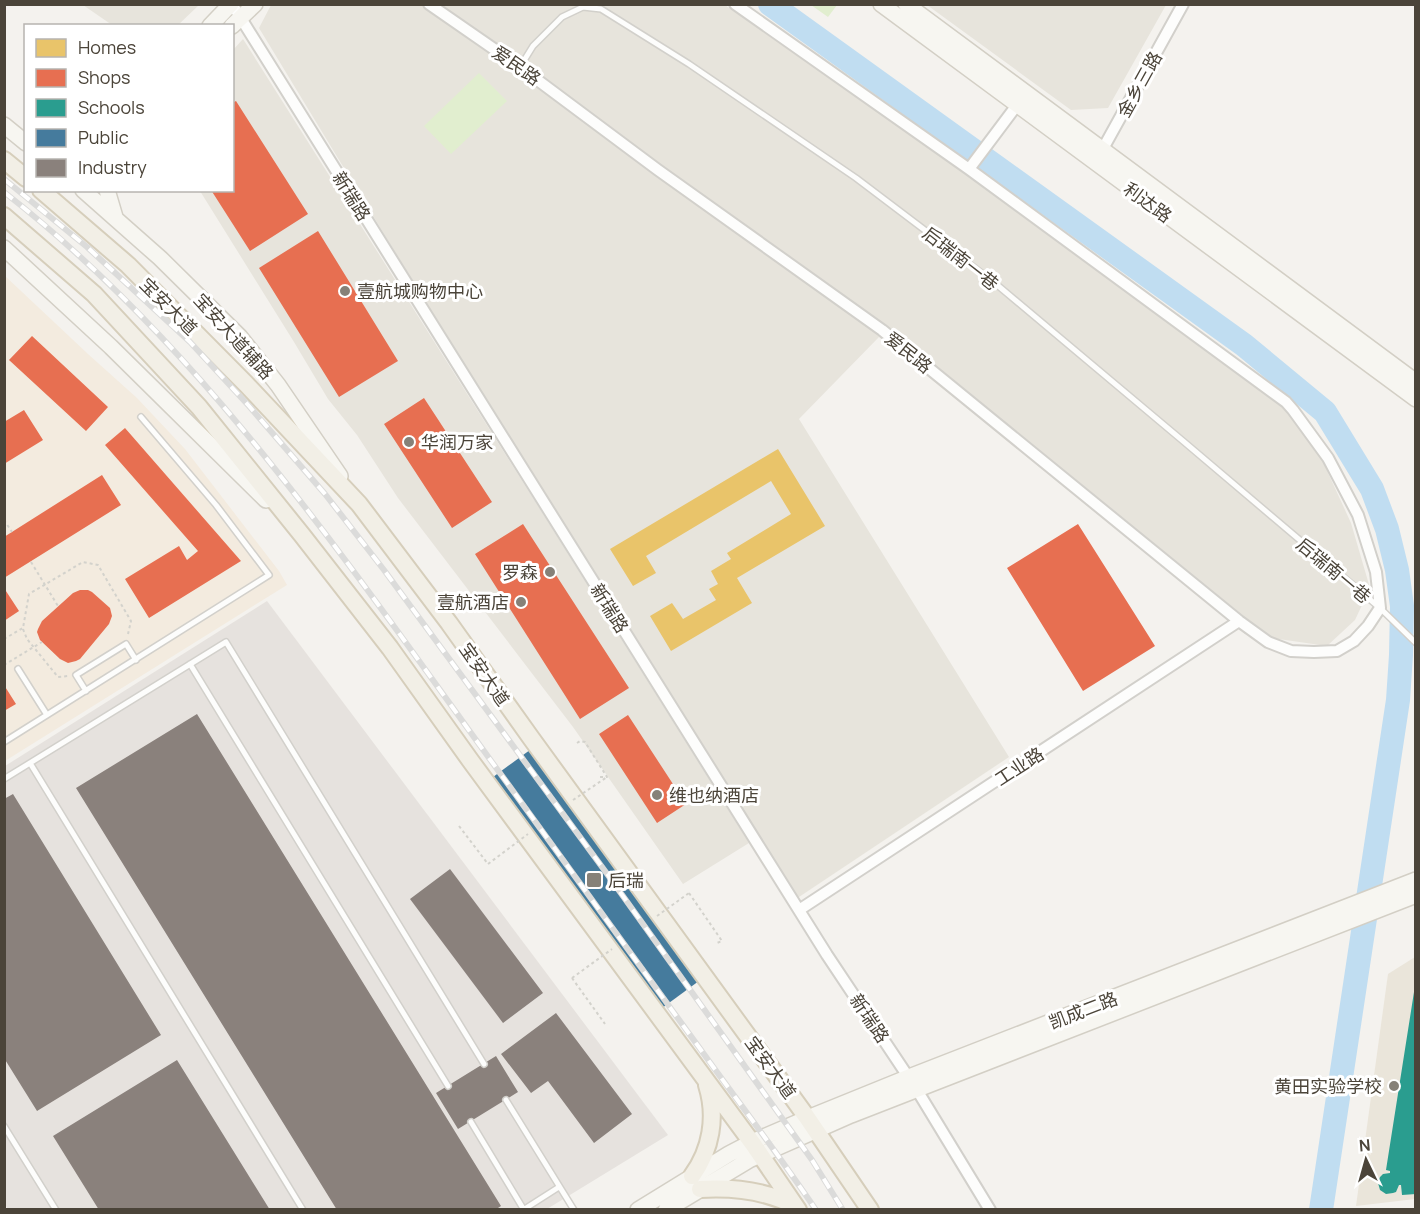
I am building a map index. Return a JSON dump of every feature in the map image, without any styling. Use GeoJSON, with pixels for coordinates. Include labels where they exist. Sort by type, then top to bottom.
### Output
{"type":"FeatureCollection","features":[{"type":"Feature","properties":{"kind":"main road"},"geometry":{"type":"LineString","coordinates":[[4,160],[24,176]]}},
{"type":"Feature","properties":{"kind":"main road","name":"宝安大道"},"geometry":{"type":"LineString","coordinates":[[43,192],[128,265],[246,384],[359,504],[449,623],[812,1124],[870,1209]]}},
{"type":"Feature","properties":{"kind":"main road"},"geometry":{"type":"LineString","coordinates":[[4,216],[94,294],[167,372],[199,407],[302,535],[390,648],[756,1148],[796,1208]]}},
{"type":"Feature","properties":{"kind":"main road"},"geometry":{"type":"LineString","coordinates":[[703,1076],[711,1100],[711,1134],[696,1182],[754,1191],[775,1197],[796,1208]]}},
{"type":"Feature","properties":{"kind":"street","name":"新瑞路"},"geometry":{"type":"LineString","coordinates":[[232,4],[237,22],[827,955],[913,1084],[990,1209]]}},
{"type":"Feature","properties":{"kind":"street"},"geometry":{"type":"LineString","coordinates":[[212,24],[232,4]]}},
{"type":"Feature","properties":{"kind":"street"},"geometry":{"type":"LineString","coordinates":[[237,22],[255,4]]}},
{"type":"Feature","properties":{"kind":"street","name":"爱民路"},"geometry":{"type":"LineString","coordinates":[[429,4],[520,67],[658,170],[882,330],[1239,621],[1268,642],[1291,651],[1337,651],[1354,641],[1380,608]]}},
{"type":"Feature","properties":{"kind":"street"},"geometry":{"type":"LineString","coordinates":[[735,4],[969,169],[1286,402],[1328,458],[1358,515],[1376,572],[1380,608]]}},
{"type":"Feature","properties":{"kind":"street","name":"利达路"},"geometry":{"type":"LineString","coordinates":[[880,4],[1017,105],[1099,156],[1416,382]]}},
{"type":"Feature","properties":{"kind":"street","name":"利达路"},"geometry":{"type":"LineString","coordinates":[[906,4],[1099,156],[1416,399]]}},
{"type":"Feature","properties":{"kind":"street","name":"金乡三路"},"geometry":{"type":"LineString","coordinates":[[1099,156],[1183,4]]}},
{"type":"Feature","properties":{"kind":"street"},"geometry":{"type":"LineString","coordinates":[[969,169],[1017,105]]}},
{"type":"Feature","properties":{"kind":"street"},"geometry":{"type":"LineString","coordinates":[[4,125],[24,141]]}},
{"type":"Feature","properties":{"kind":"street","name":"宝安大道辅路"},"geometry":{"type":"LineString","coordinates":[[85,192],[160,258],[240,337],[278,385],[359,504]]}},
{"type":"Feature","properties":{"kind":"street"},"geometry":{"type":"LineString","coordinates":[[107,192],[115,217]]}},
{"type":"Feature","properties":{"kind":"street"},"geometry":{"type":"LineString","coordinates":[[4,248],[111,347],[302,535]]}},
{"type":"Feature","properties":{"kind":"street","name":"工业路"},"geometry":{"type":"LineString","coordinates":[[799,910],[1239,621]]}},
{"type":"Feature","properties":{"kind":"street","name":"凯成二路"},"geometry":{"type":"LineString","coordinates":[[696,1182],[726,1173],[756,1148],[812,1124],[1416,880]]}},
{"type":"Feature","properties":{"kind":"street","name":"凯成二路"},"geometry":{"type":"LineString","coordinates":[[913,1084],[1416,895]]}},
{"type":"Feature","properties":{"kind":"street"},"geometry":{"type":"LineString","coordinates":[[638,1209],[696,1182]]}},
{"type":"Feature","properties":{"kind":"street"},"geometry":{"type":"LineString","coordinates":[[666,1209],[696,1182]]}},
{"type":"Feature","properties":{"kind":"lane","name":"后瑞南一巷"},"geometry":{"type":"LineString","coordinates":[[520,67],[532,46],[562,17],[583,7],[601,9],[669,51],[856,178],[996,284],[1380,608],[1416,643]]}},
{"type":"Feature","properties":{"kind":"lane"},"geometry":{"type":"LineString","coordinates":[[4,742],[269,575],[216,505],[141,417]]}},
{"type":"Feature","properties":{"kind":"lane"},"geometry":{"type":"LineString","coordinates":[[4,779],[225,642],[484,1064]]}},
{"type":"Feature","properties":{"kind":"lane"},"geometry":{"type":"LineString","coordinates":[[86,691],[76,675],[126,644],[136,660]]}},
{"type":"Feature","properties":{"kind":"lane"},"geometry":{"type":"LineString","coordinates":[[190,664],[448,1086]]}},
{"type":"Feature","properties":{"kind":"lane"},"geometry":{"type":"LineString","coordinates":[[18,669],[47,715]]}},
{"type":"Feature","properties":{"kind":"lane"},"geometry":{"type":"LineString","coordinates":[[30,763],[303,1209]]}},
{"type":"Feature","properties":{"kind":"lane"},"geometry":{"type":"LineString","coordinates":[[506,1100],[574,1209]]}},
{"type":"Feature","properties":{"kind":"lane"},"geometry":{"type":"LineString","coordinates":[[471,1122],[523,1209],[559,1187]]}},
{"type":"Feature","properties":{"kind":"lane"},"geometry":{"type":"LineString","coordinates":[[4,1126],[56,1209]]}},
{"type":"Feature","properties":{"kind":"path"},"geometry":{"type":"LineString","coordinates":[[4,520],[12,532]]}},
{"type":"Feature","properties":{"kind":"path"},"geometry":{"type":"LineString","coordinates":[[76,675],[58,677],[27,639],[23,628],[28,594],[82,561],[98,565],[131,621],[126,644]]}},
{"type":"Feature","properties":{"kind":"path"},"geometry":{"type":"LineString","coordinates":[[31,562],[58,606]]}},
{"type":"Feature","properties":{"kind":"path"},"geometry":{"type":"LineString","coordinates":[[4,639],[23,628]]}},
{"type":"Feature","properties":{"kind":"path"},"geometry":{"type":"LineString","coordinates":[[4,665],[42,642]]}},
{"type":"Feature","properties":{"kind":"path"},"geometry":{"type":"LineString","coordinates":[[577,743],[585,742],[607,777]]}},
{"type":"Feature","properties":{"kind":"path"},"geometry":{"type":"LineString","coordinates":[[599,777],[607,777]]}},
{"type":"Feature","properties":{"kind":"path"},"geometry":{"type":"LineString","coordinates":[[573,800],[607,777]]}},
{"type":"Feature","properties":{"kind":"path"},"geometry":{"type":"LineString","coordinates":[[459,826],[488,864],[528,834]]}},
{"type":"Feature","properties":{"kind":"path"},"geometry":{"type":"LineString","coordinates":[[657,916],[689,893],[722,941],[717,943]]}},
{"type":"Feature","properties":{"kind":"path"},"geometry":{"type":"LineString","coordinates":[[605,1024],[573,978],[612,949]]}},
{"type":"Feature","properties":{"kind":"shaded area"},"geometry":{"type":"Polygon","coordinates":[[[83,5],[199,5],[179,24],[111,24],[83,5]]]}},
{"type":"Feature","properties":{"kind":"shaded area"},"geometry":{"type":"Polygon","coordinates":[[[271,5],[725,5],[958,168],[1288,409],[1323,462],[1351,523],[1370,588],[1355,620],[1327,646],[1245,634],[879,337],[799,419],[1009,757],[790,903],[259,28],[271,5]]]}},
{"type":"Feature","properties":{"kind":"shaded area"},"geometry":{"type":"Polygon","coordinates":[[[927,5],[1166,5],[1108,108],[1071,110],[927,5]]]}},
{"type":"Feature","properties":{"kind":"shaded area"},"geometry":{"type":"Polygon","coordinates":[[[243,39],[749,843],[683,884],[573,727],[398,498],[357,435],[328,399],[201,192],[234,192],[234,49],[243,39]]]}},
{"type":"Feature","properties":{"kind":"shaded area"},"geometry":{"type":"Polygon","coordinates":[[[4,275],[137,398],[185,449],[279,571],[287,585],[5,761],[4,275]]]}},
{"type":"Feature","properties":{"kind":"shaded area"},"geometry":{"type":"Polygon","coordinates":[[[267,601],[668,1135],[547,1209],[8,1210],[5,1204],[5,766],[267,601]]]}},
{"type":"Feature","properties":{"kind":"shaded area","name":"黄田实验学校"},"geometry":{"type":"Polygon","coordinates":[[[1415,957],[1415,1199],[1356,1206],[1388,974],[1415,957]]]}},
{"type":"Feature","properties":{"kind":"green space"},"geometry":{"type":"Polygon","coordinates":[[[837,4],[828,17],[811,5],[837,4]]]}},
{"type":"Feature","properties":{"kind":"green space"},"geometry":{"type":"Polygon","coordinates":[[[479,73],[507,101],[451,154],[424,126],[479,73]]]}},
{"type":"Feature","properties":{"kind":"building: Homes"},"geometry":{"type":"Polygon","coordinates":[[[778,449],[825,526],[737,578],[752,603],[671,651],[650,616],[672,603],[683,619],[716,600],[709,589],[718,584],[711,571],[731,559],[727,553],[791,514],[771,481],[646,556],[656,573],[633,586],[610,549],[778,449]]]}},
{"type":"Feature","properties":{"kind":"building: Shops"},"geometry":{"type":"Polygon","coordinates":[[[236,101],[308,214],[250,251],[212,192],[234,192],[234,102],[236,101]]]}},
{"type":"Feature","properties":{"kind":"building: Shops"},"geometry":{"type":"Polygon","coordinates":[[[318,231],[398,361],[339,397],[259,268],[318,231]]]}},
{"type":"Feature","properties":{"kind":"building: Shops"},"geometry":{"type":"Polygon","coordinates":[[[32,336],[108,407],[86,431],[9,360],[32,336]]]}},
{"type":"Feature","properties":{"kind":"building: Shops"},"geometry":{"type":"Polygon","coordinates":[[[424,398],[492,502],[452,528],[384,424],[424,398]]]}},
{"type":"Feature","properties":{"kind":"building: Shops"},"geometry":{"type":"Polygon","coordinates":[[[24,410],[43,440],[4,464],[4,422],[24,410]]]}},
{"type":"Feature","properties":{"kind":"building: Shops"},"geometry":{"type":"Polygon","coordinates":[[[125,428],[241,561],[149,618],[125,579],[179,546],[187,560],[198,551],[105,445],[125,428]]]}},
{"type":"Feature","properties":{"kind":"building: Shops"},"geometry":{"type":"Polygon","coordinates":[[[102,475],[121,505],[4,578],[4,537],[102,475]]]}},
{"type":"Feature","properties":{"kind":"building: Shops"},"geometry":{"type":"Polygon","coordinates":[[[523,524],[629,688],[580,719],[475,554],[523,524]]]}},
{"type":"Feature","properties":{"kind":"building: Shops"},"geometry":{"type":"Polygon","coordinates":[[[1078,524],[1155,646],[1083,691],[1007,568],[1078,524]]]}},
{"type":"Feature","properties":{"kind":"building: Shops"},"geometry":{"type":"Polygon","coordinates":[[[4,588],[19,611],[4,621],[4,588]]]}},
{"type":"Feature","properties":{"kind":"building: Shops"},"geometry":{"type":"Polygon","coordinates":[[[80,590],[92,592],[110,608],[112,616],[109,624],[80,659],[68,663],[60,659],[40,640],[37,632],[42,621],[73,593],[80,590]]]}},
{"type":"Feature","properties":{"kind":"building: Shops"},"geometry":{"type":"Polygon","coordinates":[[[4,685],[16,704],[4,711],[4,685]]]}},
{"type":"Feature","properties":{"kind":"building: Shops"},"geometry":{"type":"Polygon","coordinates":[[[628,715],[686,804],[657,823],[599,734],[628,715]]]}},
{"type":"Feature","properties":{"kind":"building: Schools"},"geometry":{"type":"Polygon","coordinates":[[[1414,992],[1416,992],[1416,1194],[1402,1195],[1401,1185],[1399,1185],[1396,1192],[1386,1194],[1380,1190],[1378,1183],[1383,1174],[1390,1173],[1386,1170],[1414,992]]]}},
{"type":"Feature","properties":{"kind":"building: Public","name":"后瑞"},"geometry":{"type":"Polygon","coordinates":[[[534,747],[703,978],[658,1011],[489,780],[534,747]]]}},
{"type":"Feature","properties":{"kind":"building: Industry"},"geometry":{"type":"Polygon","coordinates":[[[197,714],[501,1206],[495,1210],[337,1210],[76,788],[197,714]]]}},
{"type":"Feature","properties":{"kind":"building: Industry"},"geometry":{"type":"Polygon","coordinates":[[[13,794],[161,1035],[37,1111],[4,1058],[4,799],[13,794]]]}},
{"type":"Feature","properties":{"kind":"building: Industry"},"geometry":{"type":"Polygon","coordinates":[[[450,869],[543,993],[503,1023],[410,899],[450,869]]]}},
{"type":"Feature","properties":{"kind":"building: Industry"},"geometry":{"type":"Polygon","coordinates":[[[556,1013],[632,1114],[594,1143],[548,1081],[531,1093],[501,1054],[556,1013]]]}},
{"type":"Feature","properties":{"kind":"building: Industry"},"geometry":{"type":"Polygon","coordinates":[[[496,1056],[518,1092],[458,1129],[436,1093],[496,1056]]]}},
{"type":"Feature","properties":{"kind":"building: Industry"},"geometry":{"type":"Polygon","coordinates":[[[177,1060],[270,1210],[99,1210],[53,1136],[177,1060]]]}},
{"type":"Feature","properties":{"kind":"waterway"},"geometry":{"type":"LineString","coordinates":[[770,4],[1244,345],[1325,412],[1372,489],[1387,529],[1397,570],[1402,606],[1398,700],[1321,1210]]}},
{"type":"Feature","properties":{"kind":"railway"},"geometry":{"type":"LineString","coordinates":[[4,179],[87,247],[190,342],[325,494],[384,570],[605,871],[812,1160],[843,1210]]}},
{"type":"Feature","properties":{"kind":"railway"},"geometry":{"type":"LineString","coordinates":[[4,192],[75,252],[142,317],[206,386],[266,458],[380,607],[816,1210]]}},
{"type":"Feature","properties":{"kind":"place","name":"壹航城购物中心"},"geometry":{"type":"Point","coordinates":[345,291]}},
{"type":"Feature","properties":{"kind":"place","name":"华润万家"},"geometry":{"type":"Point","coordinates":[409,442]}},
{"type":"Feature","properties":{"kind":"place","name":"罗森"},"geometry":{"type":"Point","coordinates":[550,572]}},
{"type":"Feature","properties":{"kind":"place","name":"壹航酒店"},"geometry":{"type":"Point","coordinates":[521,602]}},
{"type":"Feature","properties":{"kind":"place","name":"维也纳酒店"},"geometry":{"type":"Point","coordinates":[657,795]}},
{"type":"Feature","properties":{"kind":"place","name":"后瑞"},"geometry":{"type":"Point","coordinates":[594,880]}},
{"type":"Feature","properties":{"kind":"place","name":"黄田实验学校"},"geometry":{"type":"Point","coordinates":[1394,1086]}}]}
